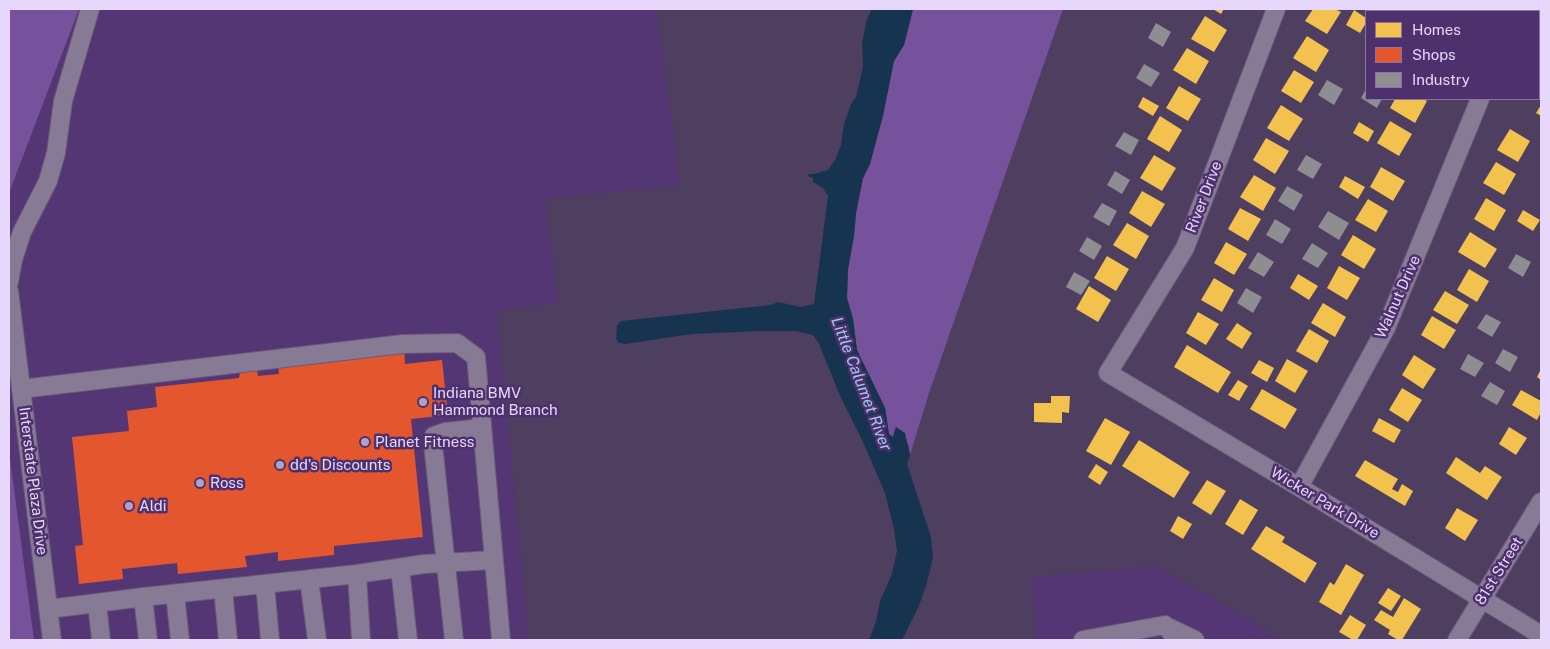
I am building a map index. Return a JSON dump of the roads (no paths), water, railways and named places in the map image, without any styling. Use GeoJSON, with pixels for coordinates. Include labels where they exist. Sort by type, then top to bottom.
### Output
{"type":"FeatureCollection","features":[{"type":"Feature","properties":{"kind":"street"},"geometry":{"type":"LineString","coordinates":[[9,282],[13,260],[22,232],[48,181],[56,153],[63,101],[90,9]]}},
{"type":"Feature","properties":{"kind":"street","name":"River Drive"},"geometry":{"type":"LineString","coordinates":[[1108,372],[1185,248],[1276,9]]}},
{"type":"Feature","properties":{"kind":"street","name":"Walnut Drive"},"geometry":{"type":"LineString","coordinates":[[1299,487],[1386,328],[1480,100]]}},
{"type":"Feature","properties":{"kind":"street","name":"Interstate Plaza Drive"},"geometry":{"type":"LineString","coordinates":[[9,291],[52,640]]}},
{"type":"Feature","properties":{"kind":"street"},"geometry":{"type":"LineString","coordinates":[[21,389],[402,344],[457,343],[476,358],[501,640]]}},
{"type":"Feature","properties":{"kind":"street","name":"Wicker Park Drive"},"geometry":{"type":"LineString","coordinates":[[1108,372],[1541,635]]}},
{"type":"Feature","properties":{"kind":"street"},"geometry":{"type":"LineString","coordinates":[[454,640],[444,563],[433,444],[434,436],[445,432],[482,428]]}},
{"type":"Feature","properties":{"kind":"street","name":"81st Street"},"geometry":{"type":"LineString","coordinates":[[1457,640],[1541,502]]}},
{"type":"Feature","properties":{"kind":"street"},"geometry":{"type":"LineString","coordinates":[[48,609],[444,563],[494,560]]}},
{"type":"Feature","properties":{"kind":"street"},"geometry":{"type":"LineString","coordinates":[[400,568],[408,640]]}},
{"type":"Feature","properties":{"kind":"street"},"geometry":{"type":"LineString","coordinates":[[357,574],[361,640]]}},
{"type":"Feature","properties":{"kind":"street"},"geometry":{"type":"LineString","coordinates":[[309,579],[317,640]]}},
{"type":"Feature","properties":{"kind":"street"},"geometry":{"type":"LineString","coordinates":[[265,584],[270,640]]}},
{"type":"Feature","properties":{"kind":"street"},"geometry":{"type":"LineString","coordinates":[[223,589],[228,640]]}},
{"type":"Feature","properties":{"kind":"street"},"geometry":{"type":"LineString","coordinates":[[175,594],[180,640]]}},
{"type":"Feature","properties":{"kind":"street"},"geometry":{"type":"LineString","coordinates":[[143,597],[148,640]]}},
{"type":"Feature","properties":{"kind":"street"},"geometry":{"type":"LineString","coordinates":[[97,603],[101,640]]}},
{"type":"Feature","properties":{"kind":"street"},"geometry":{"type":"LineString","coordinates":[[1165,625],[1177,640]]}},
{"type":"Feature","properties":{"kind":"street"},"geometry":{"type":"LineString","coordinates":[[1083,640],[1165,625],[1195,640]]}},
{"type":"Feature","properties":{"kind":"water","name":"Little Calumet River"},"geometry":{"type":"Polygon","coordinates":[[[872,9],[913,9],[904,45],[894,61],[883,116],[870,164],[863,178],[848,269],[847,298],[853,319],[857,350],[885,408],[889,434],[893,437],[896,427],[905,433],[910,455],[907,464],[931,537],[933,558],[926,586],[918,608],[902,640],[869,640],[876,622],[880,601],[892,574],[897,551],[894,529],[885,493],[864,444],[841,398],[819,344],[813,335],[796,331],[692,334],[625,344],[619,343],[616,339],[617,325],[621,321],[771,305],[778,302],[801,307],[814,304],[828,196],[823,188],[813,182],[813,178],[808,176],[809,174],[828,170],[835,160],[841,145],[844,124],[851,104],[856,97],[863,67],[862,43],[867,19],[872,9]]]}},
{"type":"Feature","properties":{"kind":"place","name":"Indiana BMV Hammond Branch"},"geometry":{"type":"Point","coordinates":[423,402]}},
{"type":"Feature","properties":{"kind":"place","name":"Planet Fitness"},"geometry":{"type":"Point","coordinates":[365,442]}},
{"type":"Feature","properties":{"kind":"place","name":"dd's Discounts"},"geometry":{"type":"Point","coordinates":[280,465]}},
{"type":"Feature","properties":{"kind":"place","name":"Ross"},"geometry":{"type":"Point","coordinates":[200,483]}},
{"type":"Feature","properties":{"kind":"place","name":"Aldi"},"geometry":{"type":"Point","coordinates":[129,506]}}]}
